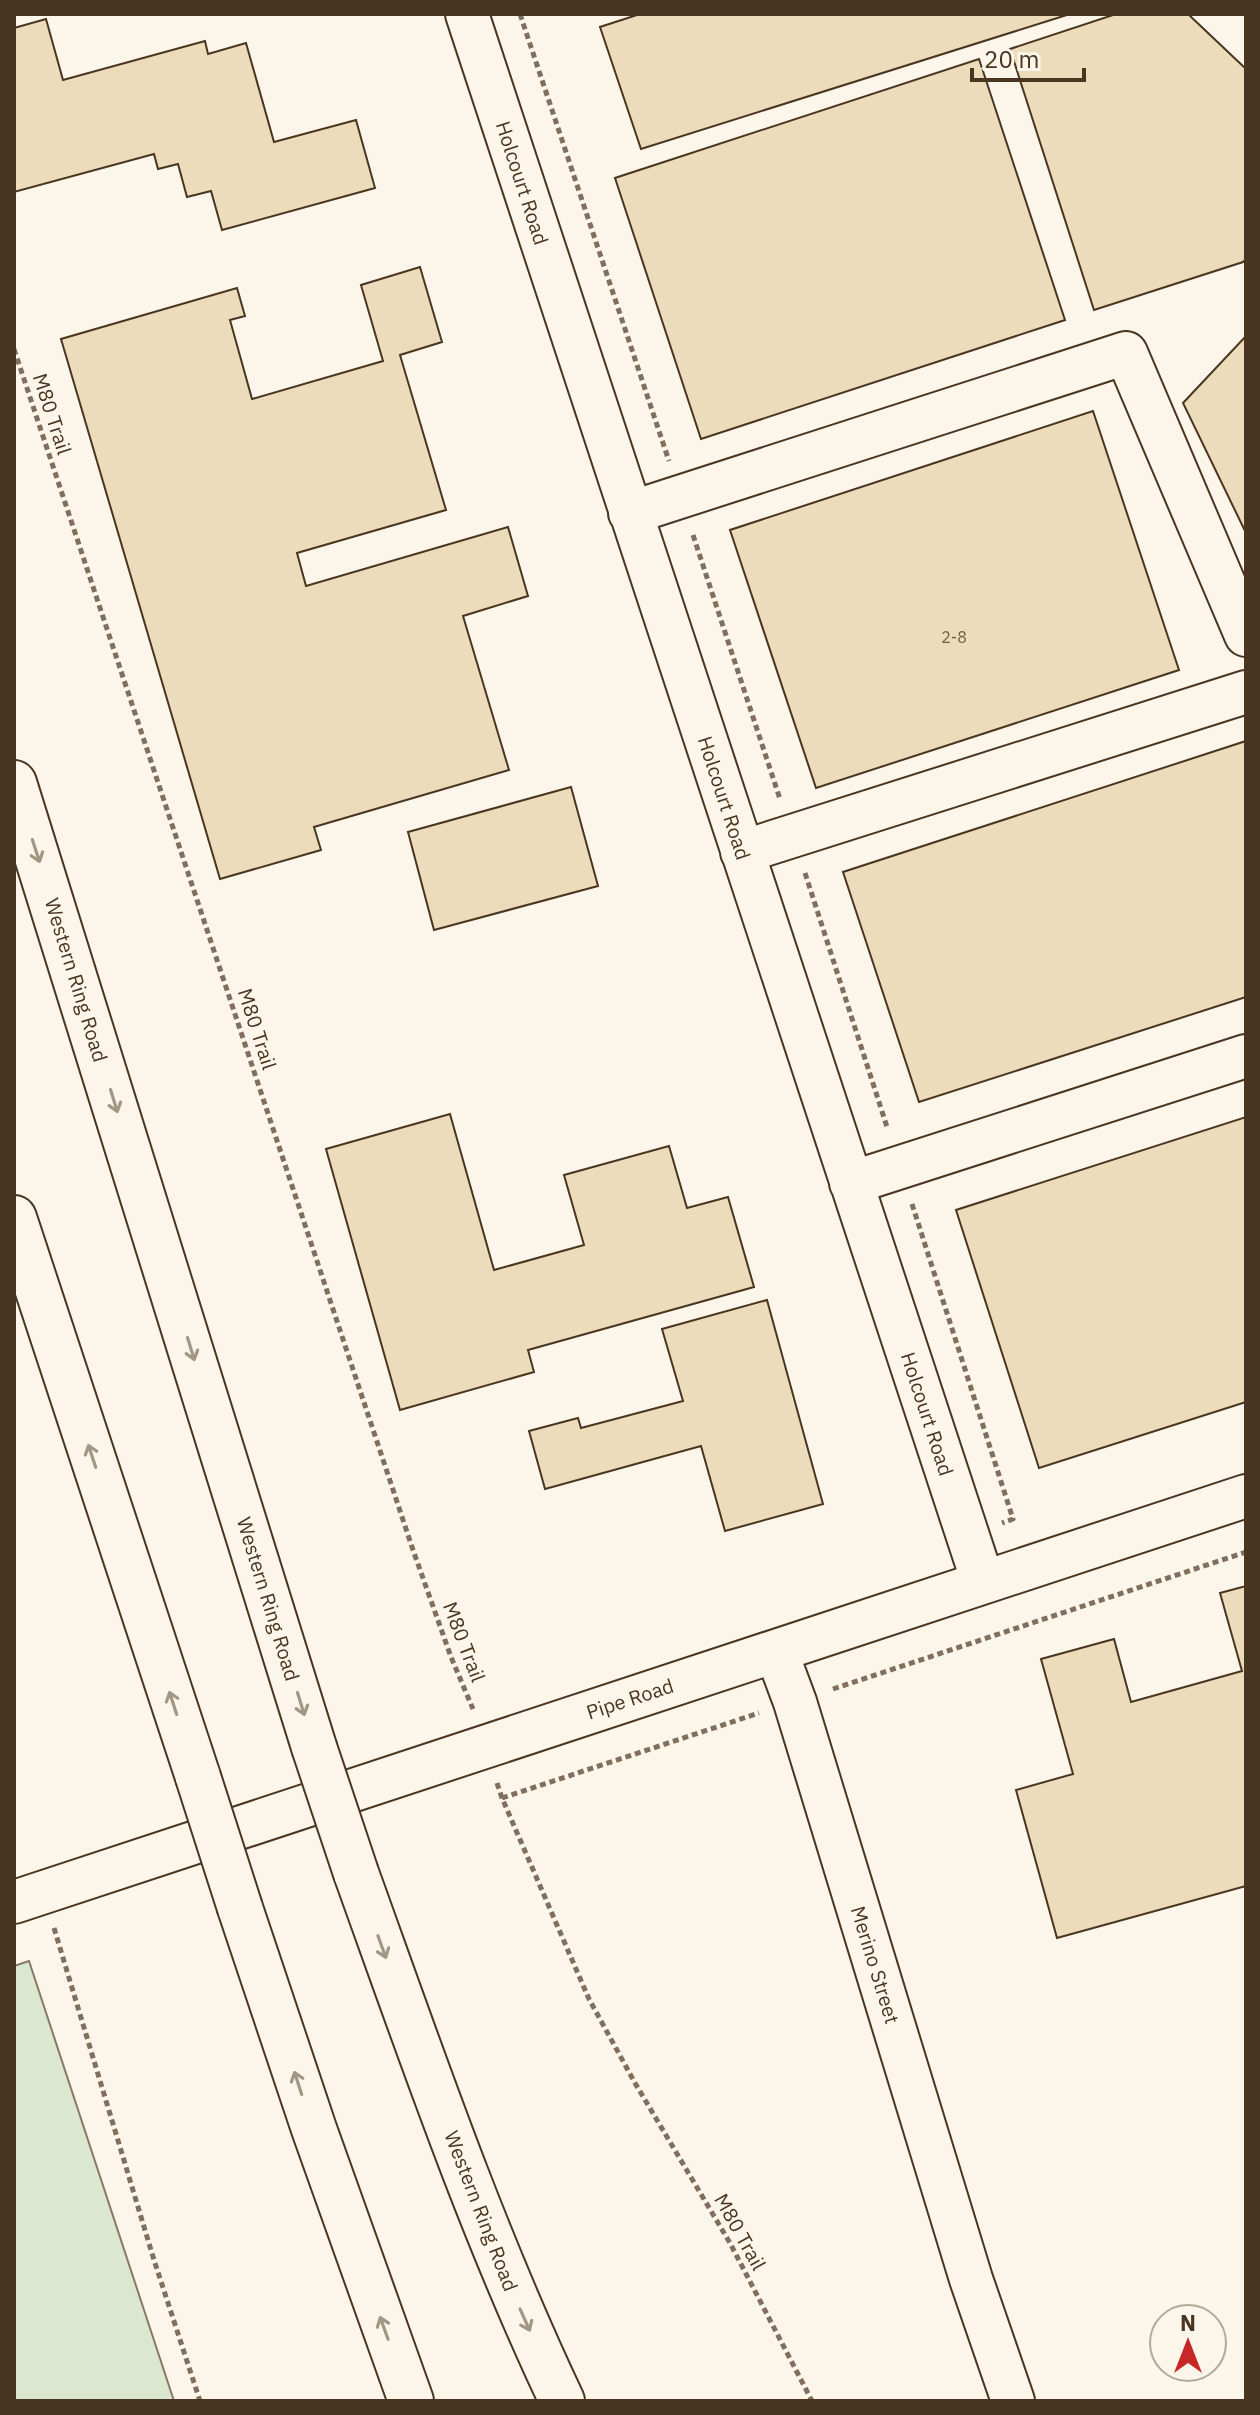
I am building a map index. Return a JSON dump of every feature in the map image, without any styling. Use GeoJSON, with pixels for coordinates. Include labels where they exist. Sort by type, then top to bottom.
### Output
{"type":"FeatureCollection","features":[{"type":"Feature","properties":{"kind":"highway","name":"Western Ring Road"},"geometry":{"type":"LineString","coordinates":[[14,783],[356,1873],[472,2195],[562,2401]]}},
{"type":"Feature","properties":{"kind":"highway"},"geometry":{"type":"LineString","coordinates":[[14,1218],[319,2144],[411,2401]]}},
{"type":"Feature","properties":{"kind":"street","name":"Holcourt Road"},"geometry":{"type":"LineString","coordinates":[[467,14],[983,1582]]}},
{"type":"Feature","properties":{"kind":"street"},"geometry":{"type":"LineString","coordinates":[[630,513],[1126,353],[1246,635]]}},
{"type":"Feature","properties":{"kind":"street"},"geometry":{"type":"LineString","coordinates":[[742,852],[1246,692]]}},
{"type":"Feature","properties":{"kind":"street"},"geometry":{"type":"LineString","coordinates":[[851,1183],[1246,1056]]}},
{"type":"Feature","properties":{"kind":"street","name":"Pipe Road"},"geometry":{"type":"LineString","coordinates":[[29,1898],[1246,1496]]}},
{"type":"Feature","properties":{"kind":"street","name":"Merino Street"},"geometry":{"type":"LineString","coordinates":[[776,1651],[795,1702],[971,2279],[1013,2401]]}},
{"type":"Feature","properties":{"kind":"path"},"geometry":{"type":"LineString","coordinates":[[520,14],[793,836],[1013,1519],[967,1534]]}},
{"type":"Feature","properties":{"kind":"path","name":"M80 Trail"},"geometry":{"type":"LineString","coordinates":[[14,349],[413,1550],[451,1657],[477,1716]]}},
{"type":"Feature","properties":{"kind":"path"},"geometry":{"type":"LineString","coordinates":[[502,1798],[1246,1552]]}},
{"type":"Feature","properties":{"kind":"path","name":"M80 Trail"},"geometry":{"type":"LineString","coordinates":[[496,1777],[502,1798],[596,2012],[730,2243],[812,2401]]}},
{"type":"Feature","properties":{"kind":"path"},"geometry":{"type":"LineString","coordinates":[[29,1898],[200,2401]]}},
{"type":"Feature","properties":{"kind":"green space"},"geometry":{"type":"Polygon","coordinates":[[[29,1961],[174,2401],[14,2401],[14,1966],[29,1961]]]}},
{"type":"Feature","properties":{"kind":"building"},"geometry":{"type":"Polygon","coordinates":[[[640,14],[1070,14],[641,149],[600,27],[640,14]]]}},
{"type":"Feature","properties":{"kind":"building"},"geometry":{"type":"Polygon","coordinates":[[[1116,14],[1188,14],[1246,69],[1246,259],[1094,310],[1010,49],[1116,14]]]}},
{"type":"Feature","properties":{"kind":"building"},"geometry":{"type":"Polygon","coordinates":[[[46,19],[63,80],[205,41],[208,54],[246,43],[274,142],[356,120],[375,188],[222,230],[211,191],[187,197],[178,164],[158,169],[154,154],[14,192],[14,28],[46,19]]]}},
{"type":"Feature","properties":{"kind":"building"},"geometry":{"type":"Polygon","coordinates":[[[979,59],[1065,320],[701,439],[615,178],[979,59]]]}},
{"type":"Feature","properties":{"kind":"building"},"geometry":{"type":"Polygon","coordinates":[[[420,267],[442,342],[400,355],[446,510],[297,553],[306,586],[508,527],[528,596],[463,616],[509,770],[314,827],[321,850],[220,879],[61,339],[237,288],[245,316],[230,320],[252,399],[383,361],[361,285],[420,267]]]}},
{"type":"Feature","properties":{"kind":"building"},"geometry":{"type":"Polygon","coordinates":[[[1246,336],[1246,533],[1183,403],[1246,336]]]}},
{"type":"Feature","properties":{"kind":"building"},"geometry":{"type":"Polygon","coordinates":[[[1093,411],[1179,670],[816,788],[730,530],[1093,411]]]}},
{"type":"Feature","properties":{"kind":"building"},"geometry":{"type":"Polygon","coordinates":[[[1246,741],[1246,997],[919,1102],[843,872],[1246,741]]]}},
{"type":"Feature","properties":{"kind":"building"},"geometry":{"type":"Polygon","coordinates":[[[571,787],[598,886],[434,930],[408,832],[571,787]]]}},
{"type":"Feature","properties":{"kind":"building"},"geometry":{"type":"Polygon","coordinates":[[[450,1114],[494,1270],[584,1245],[564,1175],[669,1146],[687,1208],[728,1197],[754,1287],[528,1350],[534,1372],[400,1410],[326,1149],[450,1114]]]}},
{"type":"Feature","properties":{"kind":"building"},"geometry":{"type":"Polygon","coordinates":[[[1246,1117],[1246,1402],[1039,1468],[956,1210],[1246,1117]]]}},
{"type":"Feature","properties":{"kind":"building"},"geometry":{"type":"Polygon","coordinates":[[[767,1300],[823,1504],[725,1531],[701,1446],[545,1489],[529,1431],[578,1418],[581,1428],[683,1401],[662,1329],[767,1300]]]}},
{"type":"Feature","properties":{"kind":"building"},"geometry":{"type":"Polygon","coordinates":[[[1246,1586],[1246,1886],[1057,1938],[1016,1790],[1073,1774],[1041,1659],[1114,1639],[1131,1702],[1242,1671],[1220,1593],[1246,1586]]]}}]}
